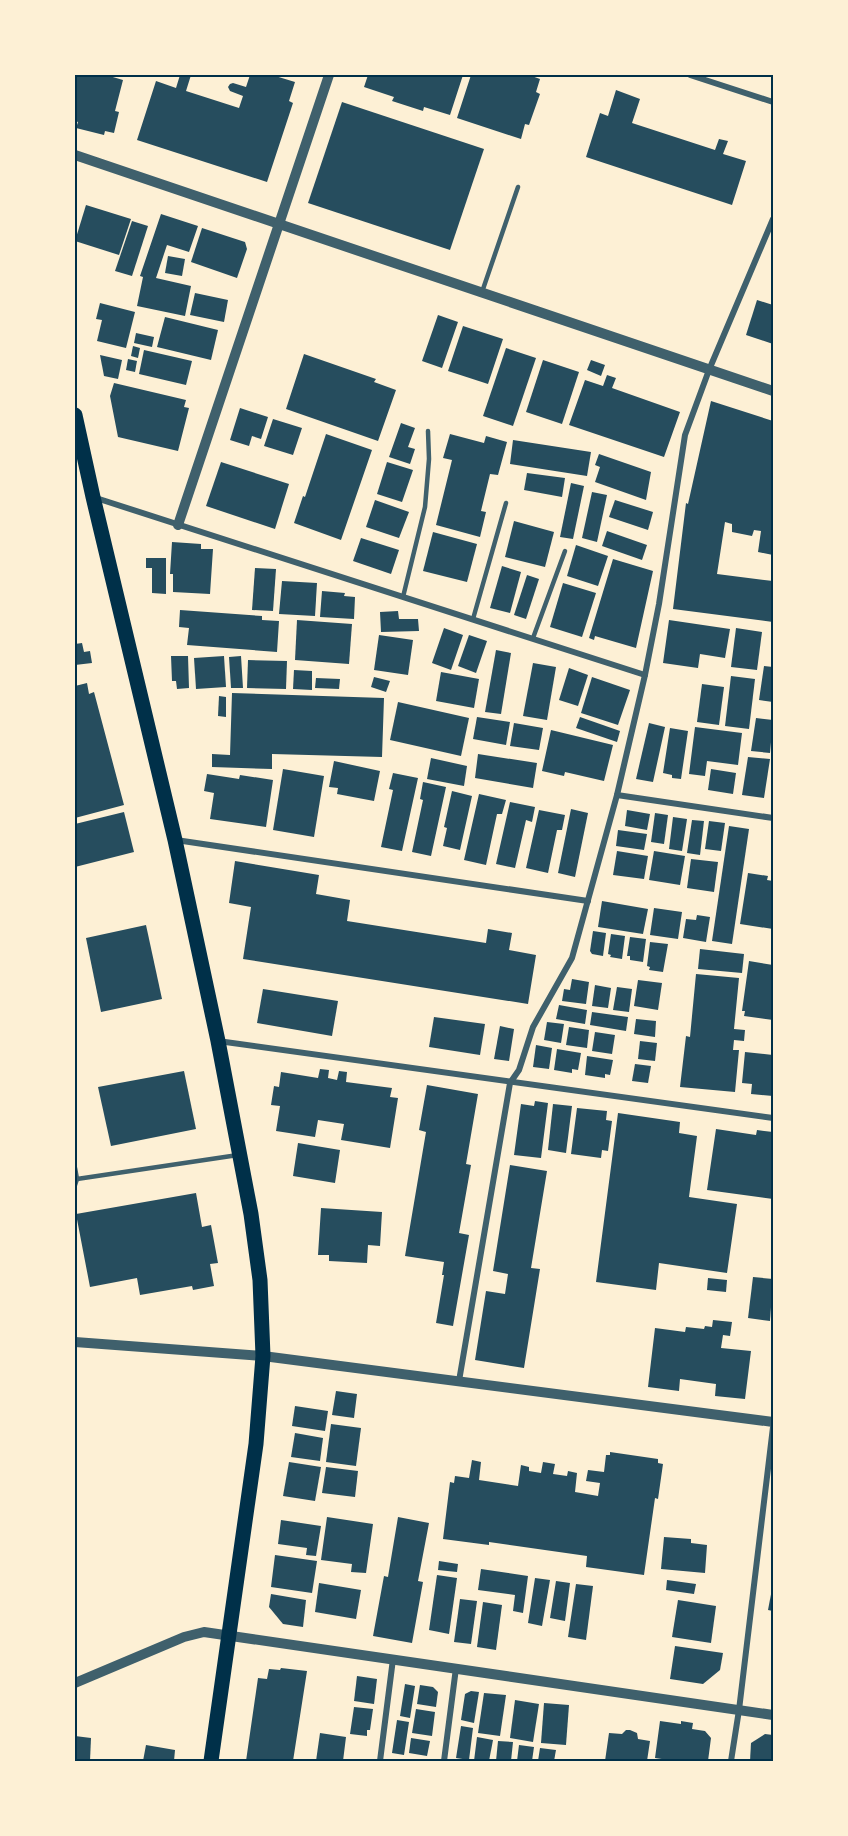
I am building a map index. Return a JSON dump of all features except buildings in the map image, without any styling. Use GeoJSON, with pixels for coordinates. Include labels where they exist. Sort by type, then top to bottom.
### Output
{"type":"FeatureCollection","features":[{"type":"Feature","properties":{"kind":"main road"},"geometry":{"type":"LineString","coordinates":[[75,415],[78,443],[175,840],[218,1041],[251,1214],[260,1280],[263,1356],[256,1444],[211,1761]]}},
{"type":"Feature","properties":{"kind":"street"},"geometry":{"type":"LineString","coordinates":[[178,525],[329,75]]}},
{"type":"Feature","properties":{"kind":"street"},"geometry":{"type":"LineString","coordinates":[[690,75],[773,102]]}},
{"type":"Feature","properties":{"kind":"street"},"geometry":{"type":"LineString","coordinates":[[75,156],[773,391]]}},
{"type":"Feature","properties":{"kind":"street"},"geometry":{"type":"LineString","coordinates":[[459,1381],[510,1083],[519,1070],[533,1027],[572,958],[617,795],[659,604],[685,435],[709,369],[773,219]]}},
{"type":"Feature","properties":{"kind":"street"},"geometry":{"type":"LineString","coordinates":[[93,497],[645,675]]}},
{"type":"Feature","properties":{"kind":"street"},"geometry":{"type":"LineString","coordinates":[[617,795],[773,818]]}},
{"type":"Feature","properties":{"kind":"street"},"geometry":{"type":"LineString","coordinates":[[175,840],[588,901]]}},
{"type":"Feature","properties":{"kind":"street"},"geometry":{"type":"LineString","coordinates":[[218,1041],[773,1118]]}},
{"type":"Feature","properties":{"kind":"street"},"geometry":{"type":"LineString","coordinates":[[75,1342],[263,1356],[773,1422]]}},
{"type":"Feature","properties":{"kind":"street"},"geometry":{"type":"LineString","coordinates":[[732,1761],[773,1427]]}},
{"type":"Feature","properties":{"kind":"street"},"geometry":{"type":"LineString","coordinates":[[75,1683],[184,1637],[204,1632],[773,1715]]}},
{"type":"Feature","properties":{"kind":"street"},"geometry":{"type":"LineString","coordinates":[[380,1761],[393,1659]]}},
{"type":"Feature","properties":{"kind":"street"},"geometry":{"type":"LineString","coordinates":[[444,1761],[456,1668]]}},
{"type":"Feature","properties":{"kind":"lane"},"geometry":{"type":"LineString","coordinates":[[482,292],[518,187]]}},
{"type":"Feature","properties":{"kind":"lane"},"geometry":{"type":"LineString","coordinates":[[403,597],[425,507],[429,459],[428,431]]}},
{"type":"Feature","properties":{"kind":"lane"},"geometry":{"type":"LineString","coordinates":[[473,619],[506,503]]}},
{"type":"Feature","properties":{"kind":"lane"},"geometry":{"type":"LineString","coordinates":[[533,638],[565,551]]}},
{"type":"Feature","properties":{"kind":"lane"},"geometry":{"type":"LineString","coordinates":[[77,1179],[239,1154]]}},
{"type":"Feature","properties":{"kind":"lane"},"geometry":{"type":"LineString","coordinates":[[75,1168],[77,1179],[75,1185]]}}]}
